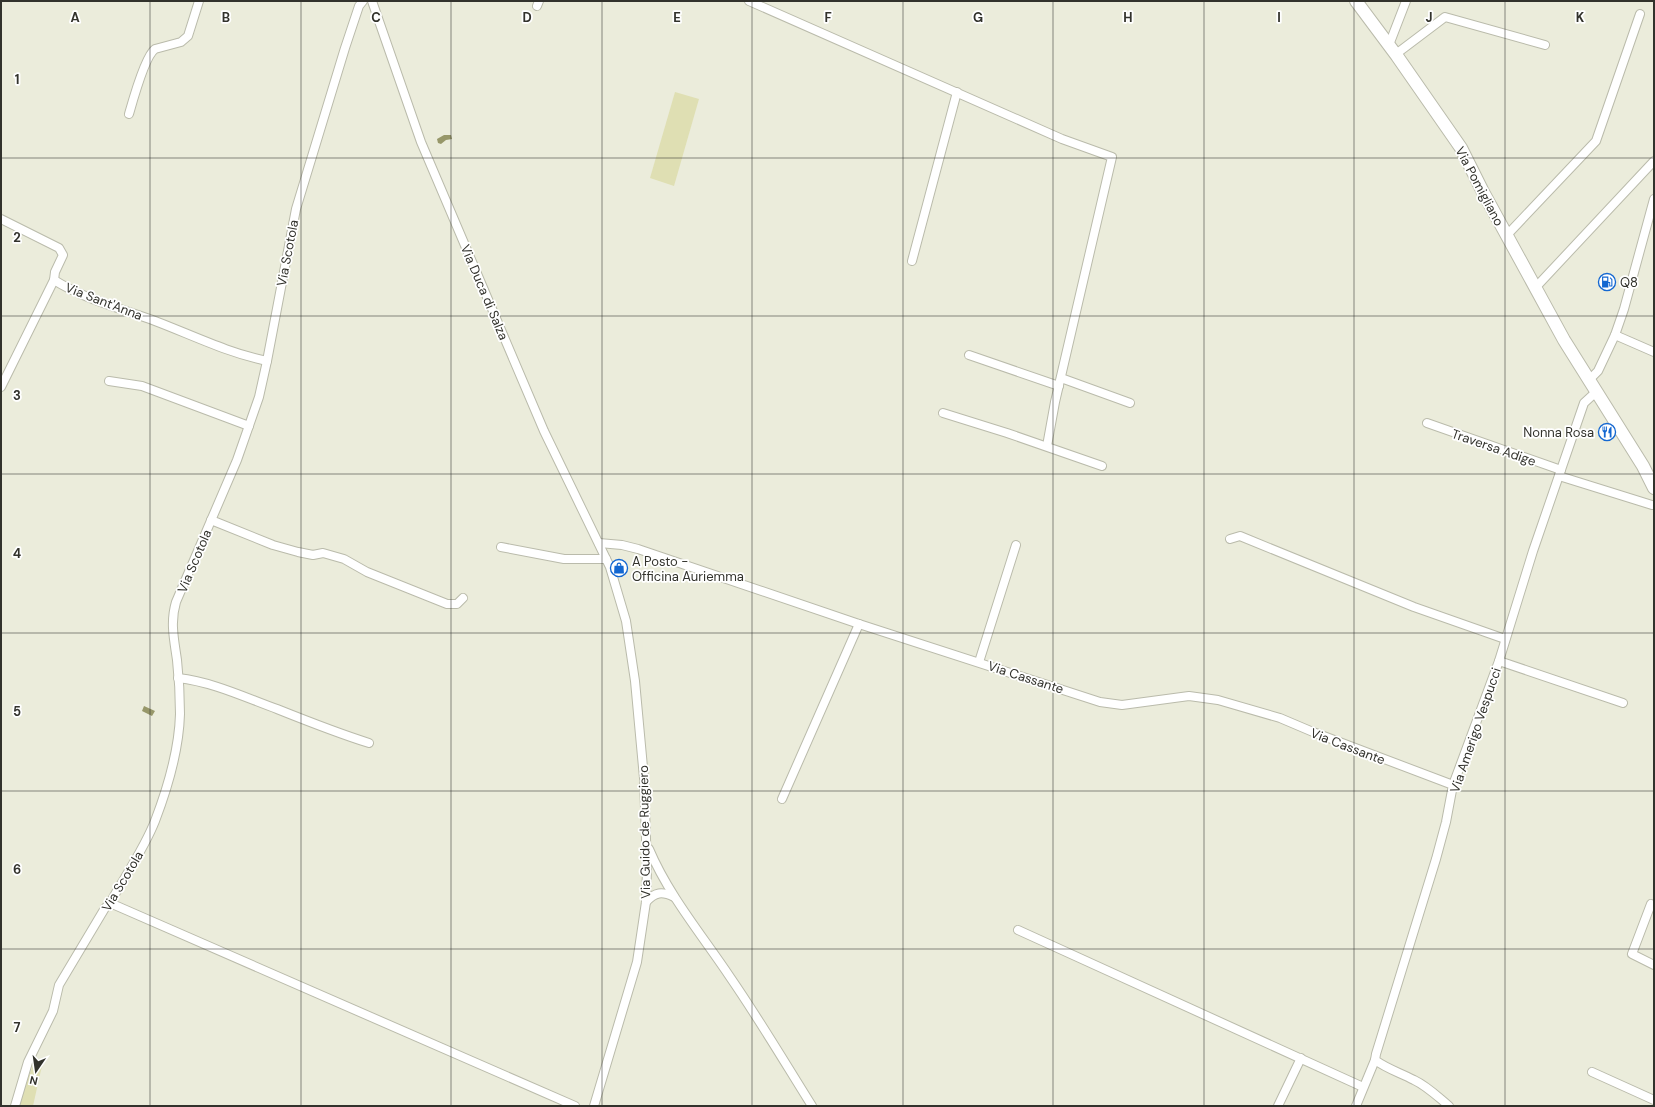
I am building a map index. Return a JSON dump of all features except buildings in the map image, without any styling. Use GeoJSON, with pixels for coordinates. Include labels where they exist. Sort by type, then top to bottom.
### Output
{"type":"FeatureCollection","features":[{"type":"Feature","properties":{"kind":"street"},"geometry":{"type":"LineString","coordinates":[[129,114],[146,62],[151,52],[155,49],[184,40],[188,36],[199,1]]}},
{"type":"Feature","properties":{"kind":"street","name":"Via Scotola"},"geometry":{"type":"LineString","coordinates":[[15,1106],[28,1062],[53,1011],[59,985],[83,943],[105,908],[110,903],[145,842],[155,821],[164,795],[174,762],[179,726],[178,678],[172,627],[173,614],[176,602],[237,460],[259,397],[296,209],[345,48],[362,1]]}},
{"type":"Feature","properties":{"kind":"street","name":"Via Duca di Salza"},"geometry":{"type":"LineString","coordinates":[[372,1],[421,142],[499,321],[544,431],[599,543],[613,577]]}},
{"type":"Feature","properties":{"kind":"street"},"geometry":{"type":"LineString","coordinates":[[749,1],[1062,139],[1112,157],[1060,382],[1047,446]]}},
{"type":"Feature","properties":{"kind":"street","name":"Via Pomigliano"},"geometry":{"type":"LineString","coordinates":[[1356,1],[1461,148],[1564,340],[1643,466],[1654,488]]}},
{"type":"Feature","properties":{"kind":"street"},"geometry":{"type":"LineString","coordinates":[[1392,50],[1406,1]]}},
{"type":"Feature","properties":{"kind":"street"},"geometry":{"type":"LineString","coordinates":[[1507,235],[1596,141],[1640,14]]}},
{"type":"Feature","properties":{"kind":"street"},"geometry":{"type":"LineString","coordinates":[[1392,50],[1445,17],[1545,45]]}},
{"type":"Feature","properties":{"kind":"street"},"geometry":{"type":"LineString","coordinates":[[912,261],[957,92]]}},
{"type":"Feature","properties":{"kind":"street"},"geometry":{"type":"LineString","coordinates":[[1536,287],[1654,161]]}},
{"type":"Feature","properties":{"kind":"street"},"geometry":{"type":"LineString","coordinates":[[1589,380],[1598,371],[1624,309],[1654,199]]}},
{"type":"Feature","properties":{"kind":"street"},"geometry":{"type":"LineString","coordinates":[[1,219],[59,248],[63,255],[55,272],[54,280]]}},
{"type":"Feature","properties":{"kind":"street","name":"Via Sant'Anna"},"geometry":{"type":"LineString","coordinates":[[1,387],[54,280],[85,296],[210,343],[267,361]]}},
{"type":"Feature","properties":{"kind":"street"},"geometry":{"type":"LineString","coordinates":[[1614,335],[1654,352]]}},
{"type":"Feature","properties":{"kind":"street"},"geometry":{"type":"LineString","coordinates":[[969,355],[1130,403]]}},
{"type":"Feature","properties":{"kind":"street"},"geometry":{"type":"LineString","coordinates":[[109,381],[136,384],[249,426]]}},
{"type":"Feature","properties":{"kind":"street","name":"Via Amerigo Vespucci"},"geometry":{"type":"LineString","coordinates":[[1356,1106],[1375,1060],[1385,1022],[1436,859],[1446,822],[1453,785],[1499,661],[1532,552],[1584,404],[1596,392]]}},
{"type":"Feature","properties":{"kind":"street"},"geometry":{"type":"LineString","coordinates":[[943,413],[1047,446],[1102,466]]}},
{"type":"Feature","properties":{"kind":"street","name":"Traversa Adige"},"geometry":{"type":"LineString","coordinates":[[1427,423],[1560,474],[1652,505]]}},
{"type":"Feature","properties":{"kind":"street"},"geometry":{"type":"LineString","coordinates":[[211,520],[298,552],[313,555],[323,553],[344,559],[367,572],[447,604],[457,604],[463,598]]}},
{"type":"Feature","properties":{"kind":"street"},"geometry":{"type":"LineString","coordinates":[[1230,539],[1240,536],[1414,607],[1505,639]]}},
{"type":"Feature","properties":{"kind":"street","name":"Via Cassante"},"geometry":{"type":"LineString","coordinates":[[599,543],[622,545],[638,549],[859,624],[1100,702],[1122,705],[1189,696],[1232,704],[1280,718],[1327,738],[1453,785]]}},
{"type":"Feature","properties":{"kind":"street"},"geometry":{"type":"LineString","coordinates":[[979,662],[1016,545]]}},
{"type":"Feature","properties":{"kind":"street"},"geometry":{"type":"LineString","coordinates":[[501,547],[564,559],[606,560]]}},
{"type":"Feature","properties":{"kind":"street","name":"Via Guido de Ruggiero"},"geometry":{"type":"LineString","coordinates":[[594,1106],[637,962],[646,902],[647,869],[644,778],[635,681],[626,621],[613,577]]}},
{"type":"Feature","properties":{"kind":"street"},"geometry":{"type":"LineString","coordinates":[[782,799],[859,624]]}},
{"type":"Feature","properties":{"kind":"street"},"geometry":{"type":"LineString","coordinates":[[1499,661],[1623,704]]}},
{"type":"Feature","properties":{"kind":"street"},"geometry":{"type":"LineString","coordinates":[[178,678],[192,679],[239,694],[333,732],[368,743]]}},
{"type":"Feature","properties":{"kind":"street"},"geometry":{"type":"LineString","coordinates":[[646,843],[658,871],[674,897],[731,978],[812,1106]]}},
{"type":"Feature","properties":{"kind":"street"},"geometry":{"type":"LineString","coordinates":[[646,902],[661,892],[674,897]]}},
{"type":"Feature","properties":{"kind":"street"},"geometry":{"type":"LineString","coordinates":[[110,903],[575,1106]]}},
{"type":"Feature","properties":{"kind":"street"},"geometry":{"type":"LineString","coordinates":[[1654,906],[1651,904],[1632,954],[1654,965]]}},
{"type":"Feature","properties":{"kind":"street"},"geometry":{"type":"LineString","coordinates":[[1018,930],[1363,1087]]}},
{"type":"Feature","properties":{"kind":"street"},"geometry":{"type":"LineString","coordinates":[[1278,1106],[1301,1058]]}},
{"type":"Feature","properties":{"kind":"street"},"geometry":{"type":"LineString","coordinates":[[1375,1060],[1389,1069],[1415,1080],[1429,1089],[1449,1106]]}},
{"type":"Feature","properties":{"kind":"street"},"geometry":{"type":"LineString","coordinates":[[1592,1072],[1654,1100]]}},
{"type":"Feature","properties":{"kind":"shaded area"},"geometry":{"type":"Polygon","coordinates":[[[675,92],[699,99],[674,186],[650,178],[675,92]]]}},
{"type":"Feature","properties":{"kind":"shaded area"},"geometry":{"type":"Polygon","coordinates":[[[444,135],[451,135],[452,139],[446,140],[441,144],[438,143],[437,139],[444,135]]]}},
{"type":"Feature","properties":{"kind":"shaded area"},"geometry":{"type":"Polygon","coordinates":[[[144,706],[155,711],[152,716],[142,711],[144,706]]]}},
{"type":"Feature","properties":{"kind":"shaded area"},"geometry":{"type":"Polygon","coordinates":[[[36,1059],[45,1059],[33,1106],[19,1106],[26,1082],[36,1059]]]}},
{"type":"Feature","properties":{"kind":"place","name":"Q8"},"geometry":{"type":"Point","coordinates":[1607,282]}},
{"type":"Feature","properties":{"kind":"place","name":"Nonna Rosa"},"geometry":{"type":"Point","coordinates":[1607,432]}},
{"type":"Feature","properties":{"kind":"place","name":"A Posto - Officina Auriemma"},"geometry":{"type":"Point","coordinates":[619,568]}}]}
